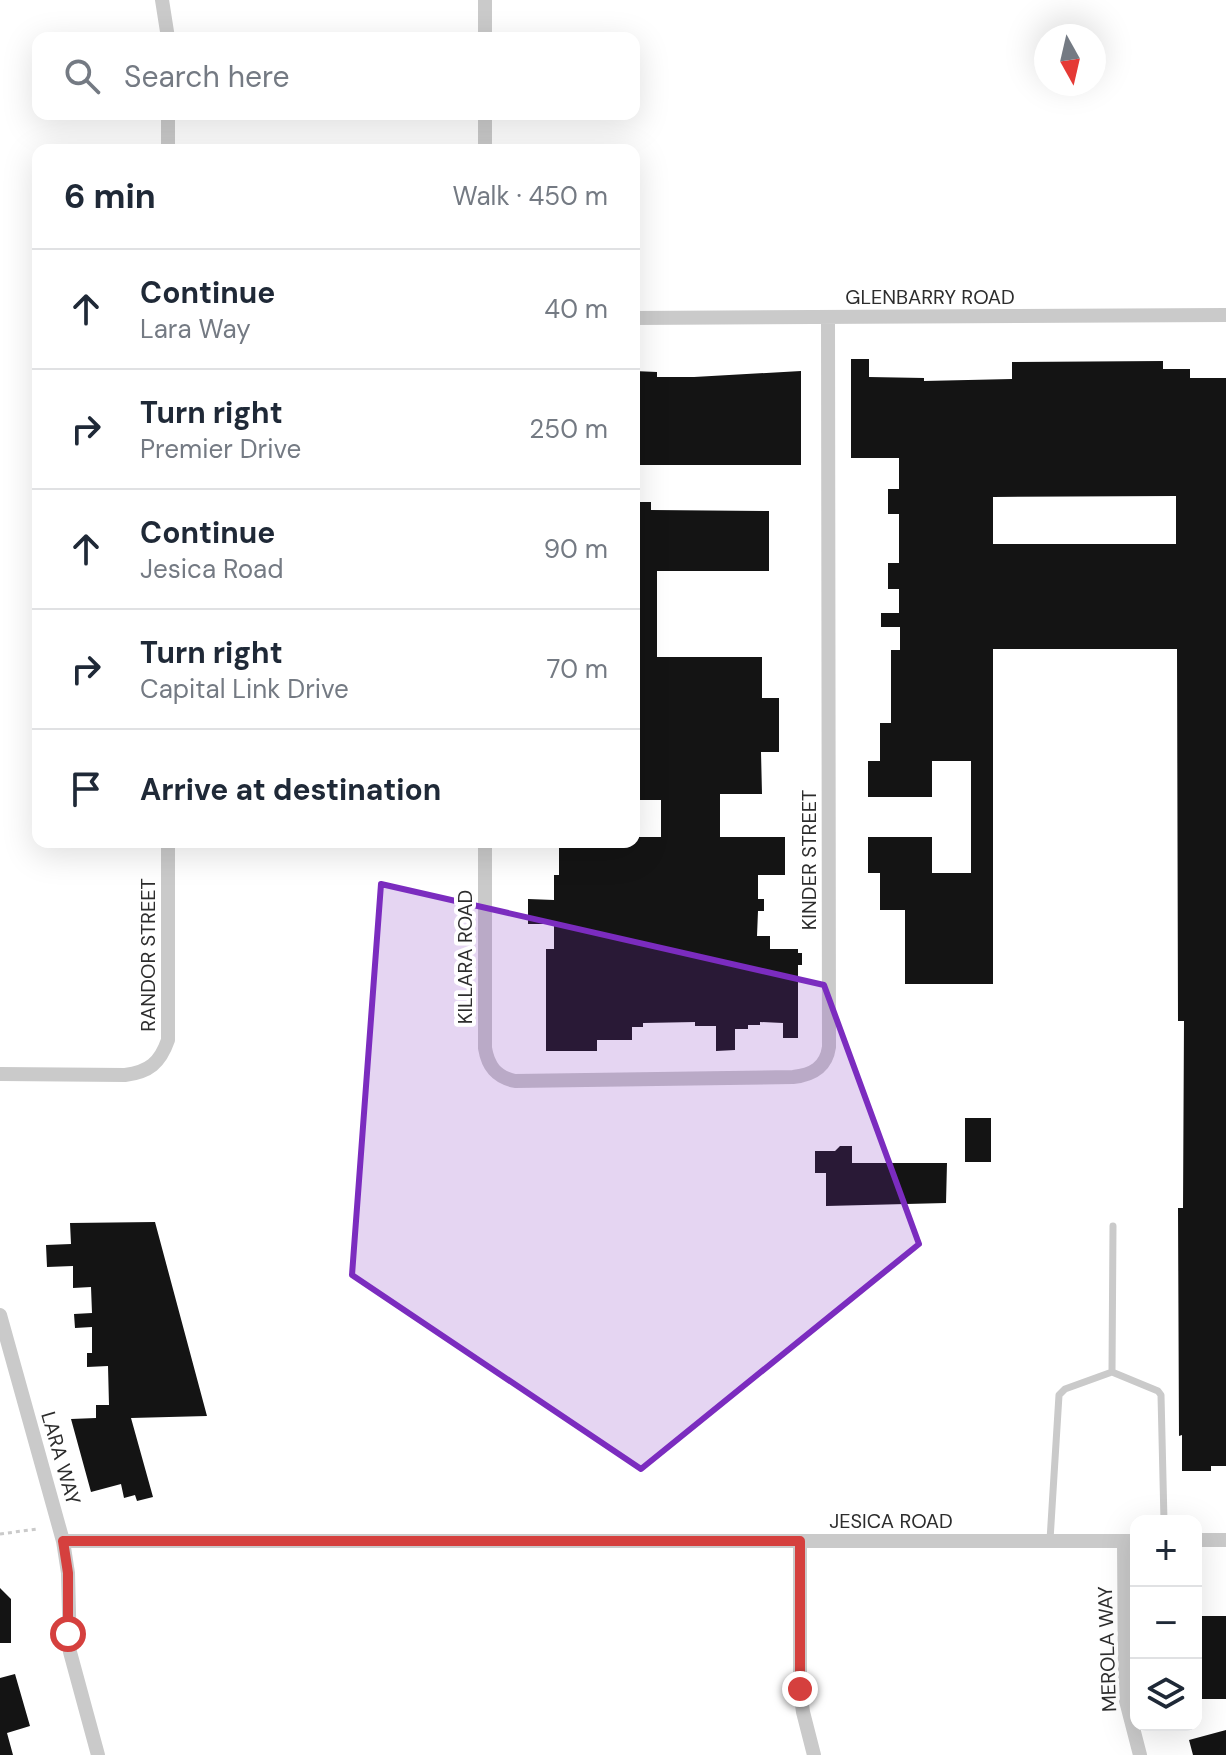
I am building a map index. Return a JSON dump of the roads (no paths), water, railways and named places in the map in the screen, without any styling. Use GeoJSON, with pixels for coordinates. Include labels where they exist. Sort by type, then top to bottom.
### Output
{"type":"FeatureCollection","features":[{"type":"Feature","properties":{"kind":"street"},"geometry":{"type":"LineString","coordinates":[[162,0],[167,32]]}},
{"type":"Feature","properties":{"kind":"street"},"geometry":{"type":"LineString","coordinates":[[485,0],[485,32]]}},
{"type":"Feature","properties":{"kind":"street"},"geometry":{"type":"LineString","coordinates":[[168,120],[168,144]]}},
{"type":"Feature","properties":{"kind":"street"},"geometry":{"type":"LineString","coordinates":[[485,120],[485,144]]}},
{"type":"Feature","properties":{"kind":"street","name":"GLENBARRY ROAD"},"geometry":{"type":"LineString","coordinates":[[640,318],[1226,315]]}},
{"type":"Feature","properties":{"kind":"street","name":"KINDER STREET"},"geometry":{"type":"LineString","coordinates":[[494,1070],[500,1076],[515,1081],[793,1077],[813,1072],[825,1063],[828,1056],[828,317]]}},
{"type":"Feature","properties":{"kind":"street","name":"RANDOR STREET"},"geometry":{"type":"LineString","coordinates":[[0,1074],[125,1075],[143,1073],[155,1064],[168,1040],[168,848]]}},
{"type":"Feature","properties":{"kind":"street","name":"KILLARA ROAD"},"geometry":{"type":"LineString","coordinates":[[485,848],[485,1048],[488,1062],[494,1070]]}},
{"type":"Feature","properties":{"kind":"street","name":"LARA WAY"},"geometry":{"type":"LineString","coordinates":[[0,1315],[63,1541],[68,1573],[70,1652],[98,1755]]}},
{"type":"Feature","properties":{"kind":"street"},"geometry":{"type":"LineString","coordinates":[[1202,1540],[1226,1540]]}},
{"type":"Feature","properties":{"kind":"street","name":"JESICA ROAD"},"geometry":{"type":"LineString","coordinates":[[63,1541],[1130,1541]]}},
{"type":"Feature","properties":{"kind":"street"},"geometry":{"type":"LineString","coordinates":[[800,1541],[801,1701],[814,1755]]}},
{"type":"Feature","properties":{"kind":"street","name":"MEROLA WAY"},"geometry":{"type":"LineString","coordinates":[[1130,1541],[1125,1697],[1140,1755]]}},
{"type":"Feature","properties":{"kind":"lane"},"geometry":{"type":"LineString","coordinates":[[1112,1372],[1113,1226]]}},
{"type":"Feature","properties":{"kind":"lane"},"geometry":{"type":"LineString","coordinates":[[1050,1541],[1059,1395],[1065,1389],[1112,1372],[1161,1395],[1164,1515]]}}]}
